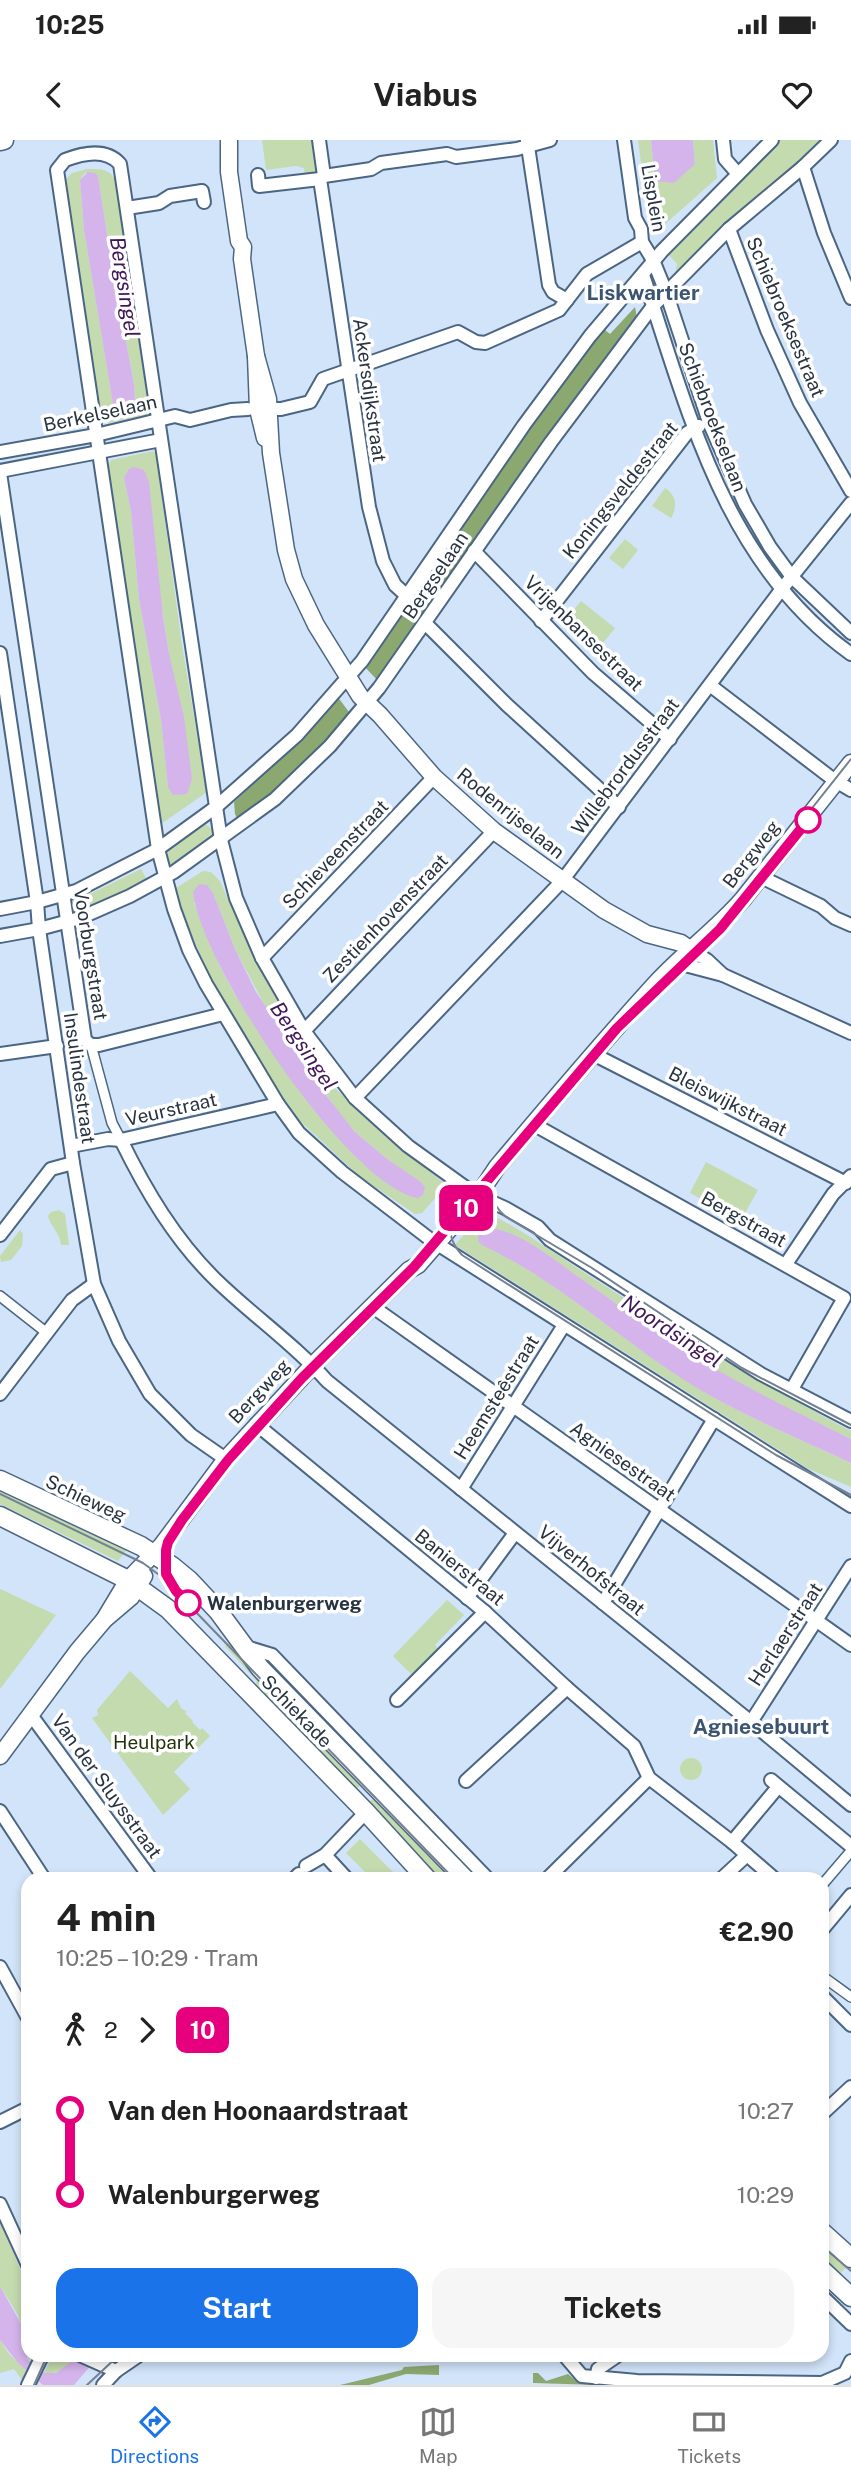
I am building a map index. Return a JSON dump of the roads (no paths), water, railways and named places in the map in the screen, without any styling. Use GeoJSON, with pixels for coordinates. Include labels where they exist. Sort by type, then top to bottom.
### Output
{"type":"FeatureCollection","features":[{"type":"Feature","properties":{"kind":"main road","name":"Schieweg"},"geometry":{"type":"LineString","coordinates":[[0,1480],[154,1554]]}},
{"type":"Feature","properties":{"kind":"main road"},"geometry":{"type":"LineString","coordinates":[[0,1517],[132,1583]]}},
{"type":"Feature","properties":{"kind":"main road","name":"Schiekade"},"geometry":{"type":"LineString","coordinates":[[154,1554],[189,1580],[218,1611],[260,1668],[458,1872]]}},
{"type":"Feature","properties":{"kind":"main road","name":"Schiekade"},"geometry":{"type":"LineString","coordinates":[[132,1583],[168,1609],[366,1812],[421,1872]]}},
{"type":"Feature","properties":{"kind":"main road"},"geometry":{"type":"LineString","coordinates":[[829,2238],[851,2258]]}},
{"type":"Feature","properties":{"kind":"main road"},"geometry":{"type":"LineString","coordinates":[[829,2277],[851,2297]]}},
{"type":"Feature","properties":{"kind":"street"},"geometry":{"type":"LineString","coordinates":[[219,140],[229,172]]}},
{"type":"Feature","properties":{"kind":"street"},"geometry":{"type":"LineString","coordinates":[[229,140],[229,172]]}},
{"type":"Feature","properties":{"kind":"street","name":"Ackersdijkstraat"},"geometry":{"type":"LineString","coordinates":[[318,140],[348,371],[374,535],[395,584],[407,596]]}},
{"type":"Feature","properties":{"kind":"street"},"geometry":{"type":"LineString","coordinates":[[259,185],[322,178],[371,169],[381,163],[447,154],[456,157],[517,149],[527,142],[550,140]]}},
{"type":"Feature","properties":{"kind":"street","name":"Lisplein"},"geometry":{"type":"LineString","coordinates":[[624,140],[635,218],[641,229],[642,242],[653,260]]}},
{"type":"Feature","properties":{"kind":"street"},"geometry":{"type":"LineString","coordinates":[[723,140],[725,159],[738,174]]}},
{"type":"Feature","properties":{"kind":"street","name":"Bergselaan"},"geometry":{"type":"LineString","coordinates":[[0,909],[62,895],[99,881],[158,849],[216,807],[297,735],[348,679],[524,425],[590,336],[653,260],[772,140]]}},
{"type":"Feature","properties":{"kind":"street","name":"Bergselaan"},"geometry":{"type":"LineString","coordinates":[[0,936],[39,929],[103,909],[166,877],[275,799],[330,747],[426,624],[551,443],[653,306],[729,229],[831,140]]}},
{"type":"Feature","properties":{"kind":"street"},"geometry":{"type":"LineString","coordinates":[[527,142],[550,290],[563,305],[587,274],[642,242]]}},
{"type":"Feature","properties":{"kind":"street"},"geometry":{"type":"LineString","coordinates":[[851,1421],[761,1374],[550,1240],[538,1227],[474,1193],[408,1146],[355,1098],[304,1031],[262,958],[236,898],[221,840],[120,163],[112,155],[100,153],[67,159],[58,167],[158,849],[174,909],[190,950],[223,1014],[278,1104],[312,1145],[365,1191],[433,1241],[851,1506]]}},
{"type":"Feature","properties":{"kind":"street"},"geometry":{"type":"LineString","coordinates":[[803,167],[824,233],[851,298]]}},
{"type":"Feature","properties":{"kind":"street","name":"Rodenrijselaan"},"geometry":{"type":"LineString","coordinates":[[229,172],[243,252],[256,356],[259,409],[271,453],[284,536],[295,579],[306,606],[348,679],[366,703],[380,715],[434,777],[494,831],[604,910],[648,934],[681,943],[688,958]]}},
{"type":"Feature","properties":{"kind":"street"},"geometry":{"type":"LineString","coordinates":[[127,208],[159,203],[170,196],[202,191],[204,202]]}},
{"type":"Feature","properties":{"kind":"street","name":"Schiebroeksestraat"},"geometry":{"type":"LineString","coordinates":[[729,229],[767,330],[800,402],[851,491]]}},
{"type":"Feature","properties":{"kind":"street","name":"Schiebroekselaan"},"geometry":{"type":"LineString","coordinates":[[653,260],[709,422],[755,524],[792,577],[851,633]]}},
{"type":"Feature","properties":{"kind":"street","name":"Schiebroekselaan"},"geometry":{"type":"LineString","coordinates":[[643,275],[693,429],[726,505],[753,552],[781,590],[829,639],[851,654]]}},
{"type":"Feature","properties":{"kind":"street","name":"Berkelselaan"},"geometry":{"type":"LineString","coordinates":[[0,452],[96,435],[175,416],[190,420],[231,410],[310,402],[323,379],[458,332],[475,342],[485,343],[563,305]]}},
{"type":"Feature","properties":{"kind":"street","name":"Koningsveldestraat"},"geometry":{"type":"LineString","coordinates":[[541,621],[687,433],[709,422]]}},
{"type":"Feature","properties":{"kind":"street","name":"Berkelselaan"},"geometry":{"type":"LineString","coordinates":[[0,472],[161,440]]}},
{"type":"Feature","properties":{"kind":"street","name":"Voorburgstraat"},"geometry":{"type":"LineString","coordinates":[[0,472],[84,1034],[91,1045],[112,1123],[144,1187],[176,1234],[215,1279],[257,1319],[312,1364]]}},
{"type":"Feature","properties":{"kind":"street","name":"Willebrordusstraat"},"geometry":{"type":"LineString","coordinates":[[355,1098],[562,881],[781,590],[851,503]]}},
{"type":"Feature","properties":{"kind":"street","name":"Vrijenbansestraat"},"geometry":{"type":"LineString","coordinates":[[474,551],[593,673],[670,739]]}},
{"type":"Feature","properties":{"kind":"street"},"geometry":{"type":"LineString","coordinates":[[426,624],[507,705],[619,807]]}},
{"type":"Feature","properties":{"kind":"street","name":"Insulindestraat"},"geometry":{"type":"LineString","coordinates":[[0,653],[6,745],[37,902],[73,1163],[94,1284],[119,1341],[150,1394],[191,1435],[227,1460]]}},
{"type":"Feature","properties":{"kind":"street"},"geometry":{"type":"LineString","coordinates":[[711,686],[844,786]]}},
{"type":"Feature","properties":{"kind":"street","name":"Bergweg"},"geometry":{"type":"LineString","coordinates":[[132,1583],[256,1424],[312,1364],[409,1270],[418,1265],[433,1241],[593,1054],[648,994],[725,920],[844,786],[851,763]]}},
{"type":"Feature","properties":{"kind":"street","name":"Schieveenstraat"},"geometry":{"type":"LineString","coordinates":[[262,958],[434,777]]}},
{"type":"Feature","properties":{"kind":"street","name":"Zestienhovenstraat"},"geometry":{"type":"LineString","coordinates":[[304,1031],[494,831]]}},
{"type":"Feature","properties":{"kind":"street"},"geometry":{"type":"LineString","coordinates":[[761,877],[821,906],[835,918],[851,925]]}},
{"type":"Feature","properties":{"kind":"street"},"geometry":{"type":"LineString","coordinates":[[688,958],[851,1033]]}},
{"type":"Feature","properties":{"kind":"street"},"geometry":{"type":"LineString","coordinates":[[91,1045],[223,1014]]}},
{"type":"Feature","properties":{"kind":"street"},"geometry":{"type":"LineString","coordinates":[[0,1054],[57,1046]]}},
{"type":"Feature","properties":{"kind":"street","name":"Bleiswijkstraat"},"geometry":{"type":"LineString","coordinates":[[593,1054],[848,1179]]}},
{"type":"Feature","properties":{"kind":"street","name":"Veurstraat"},"geometry":{"type":"LineString","coordinates":[[71,1146],[108,1139],[121,1140],[278,1104]]}},
{"type":"Feature","properties":{"kind":"street","name":"Bergstraat"},"geometry":{"type":"LineString","coordinates":[[533,1124],[844,1298],[792,1390]]}},
{"type":"Feature","properties":{"kind":"street"},"geometry":{"type":"LineString","coordinates":[[0,1235],[51,1169],[73,1163]]}},
{"type":"Feature","properties":{"kind":"street"},"geometry":{"type":"LineString","coordinates":[[786,1264],[833,1194],[848,1179]]}},
{"type":"Feature","properties":{"kind":"street"},"geometry":{"type":"LineString","coordinates":[[0,1394],[72,1300],[94,1284]]}},
{"type":"Feature","properties":{"kind":"street"},"geometry":{"type":"LineString","coordinates":[[0,1296],[47,1333]]}},
{"type":"Feature","properties":{"kind":"street","name":"Agniesestraat"},"geometry":{"type":"LineString","coordinates":[[373,1307],[851,1645]]}},
{"type":"Feature","properties":{"kind":"street","name":"Heemsteêstraat"},"geometry":{"type":"LineString","coordinates":[[461,1489],[564,1325]]}},
{"type":"Feature","properties":{"kind":"street","name":"Vijverhofstraat"},"geometry":{"type":"LineString","coordinates":[[312,1364],[327,1381],[851,1805]]}},
{"type":"Feature","properties":{"kind":"street"},"geometry":{"type":"LineString","coordinates":[[603,1603],[714,1419]]}},
{"type":"Feature","properties":{"kind":"street","name":"Banierstraat"},"geometry":{"type":"LineString","coordinates":[[256,1424],[485,1612],[634,1746],[649,1778]]}},
{"type":"Feature","properties":{"kind":"street"},"geometry":{"type":"LineString","coordinates":[[467,1598],[515,1533]]}},
{"type":"Feature","properties":{"kind":"street","name":"Herlaerstraat"},"geometry":{"type":"LineString","coordinates":[[751,1722],[851,1566]]}},
{"type":"Feature","properties":{"kind":"street"},"geometry":{"type":"LineString","coordinates":[[0,1756],[132,1583]]}},
{"type":"Feature","properties":{"kind":"street"},"geometry":{"type":"LineString","coordinates":[[397,1700],[485,1612]]}},
{"type":"Feature","properties":{"kind":"street","name":"Schiekade"},"geometry":{"type":"LineString","coordinates":[[246,1647],[272,1655],[481,1872]]}},
{"type":"Feature","properties":{"kind":"street"},"geometry":{"type":"LineString","coordinates":[[466,1781],[567,1688]]}},
{"type":"Feature","properties":{"kind":"street","name":"Van der Sluysstraat"},"geometry":{"type":"LineString","coordinates":[[31,1715],[146,1872]]}},
{"type":"Feature","properties":{"kind":"street"},"geometry":{"type":"LineString","coordinates":[[554,1872],[649,1778],[767,1872]]}},
{"type":"Feature","properties":{"kind":"street"},"geometry":{"type":"LineString","coordinates":[[732,1842],[775,1784],[851,1849],[829,1876]]}},
{"type":"Feature","properties":{"kind":"street"},"geometry":{"type":"LineString","coordinates":[[0,1811],[40,1872]]}},
{"type":"Feature","properties":{"kind":"street"},"geometry":{"type":"LineString","coordinates":[[300,1872],[325,1855],[366,1812]]}},
{"type":"Feature","properties":{"kind":"street"},"geometry":{"type":"LineString","coordinates":[[325,1855],[341,1872]]}},
{"type":"Feature","properties":{"kind":"street"},"geometry":{"type":"LineString","coordinates":[[729,1872],[747,1855]]}},
{"type":"Feature","properties":{"kind":"street"},"geometry":{"type":"LineString","coordinates":[[829,1919],[851,1895]]}},
{"type":"Feature","properties":{"kind":"street"},"geometry":{"type":"LineString","coordinates":[[0,1967],[21,2005]]}},
{"type":"Feature","properties":{"kind":"street"},"geometry":{"type":"LineString","coordinates":[[829,1981],[851,1997]]}},
{"type":"Feature","properties":{"kind":"street"},"geometry":{"type":"LineString","coordinates":[[829,2003],[851,2025]]}},
{"type":"Feature","properties":{"kind":"street"},"geometry":{"type":"LineString","coordinates":[[829,2108],[851,2087]]}},
{"type":"Feature","properties":{"kind":"street"},"geometry":{"type":"LineString","coordinates":[[0,2122],[21,2112]]}},
{"type":"Feature","properties":{"kind":"street"},"geometry":{"type":"LineString","coordinates":[[0,2204],[21,2250]]}},
{"type":"Feature","properties":{"kind":"street"},"geometry":{"type":"LineString","coordinates":[[829,2303],[851,2324]]}},
{"type":"Feature","properties":{"kind":"street"},"geometry":{"type":"LineString","coordinates":[[570,2362],[582,2376],[596,2378],[815,2384],[842,2375],[851,2361]]}},
{"type":"Feature","properties":{"kind":"street"},"geometry":{"type":"LineString","coordinates":[[95,2362],[116,2371]]}},
{"type":"Feature","properties":{"kind":"street"},"geometry":{"type":"LineString","coordinates":[[103,2385],[129,2362]]}},
{"type":"Feature","properties":{"kind":"street"},"geometry":{"type":"LineString","coordinates":[[596,2378],[598,2369],[608,2362]]}},
{"type":"Feature","properties":{"kind":"tram line"},"geometry":{"type":"LineString","coordinates":[[172,1594],[159,1567],[163,1542],[224,1458],[284,1391],[396,1280],[615,1024],[740,899],[851,759]]}},
{"type":"Feature","properties":{"kind":"tram line","name":"10"},"geometry":{"type":"LineString","coordinates":[[188,1603],[176,1591],[166,1574],[164,1559],[168,1542],[242,1442],[414,1267],[617,1028],[720,929],[808,820]]}},
{"type":"Feature","properties":{"kind":"tram line"},"geometry":{"type":"LineString","coordinates":[[499,1168],[493,1181],[492,1194],[496,1206],[506,1217],[592,1268],[742,1368],[851,1425]]}},
{"type":"Feature","properties":{"kind":"tram line"},"geometry":{"type":"LineString","coordinates":[[454,1215],[451,1236],[462,1255],[776,1455],[851,1495]]}},
{"type":"Feature","properties":{"kind":"tram line"},"geometry":{"type":"LineString","coordinates":[[0,1494],[143,1563],[162,1577],[447,1872]]}},
{"type":"Feature","properties":{"kind":"tram line"},"geometry":{"type":"LineString","coordinates":[[829,2252],[851,2271]]}},
{"type":"Feature","properties":{"kind":"tram line"},"geometry":{"type":"LineString","coordinates":[[34,2385],[44,2362]]}},
{"type":"Feature","properties":{"kind":"tram line"},"geometry":{"type":"LineString","coordinates":[[87,2385],[112,2362]]}},
{"type":"Feature","properties":{"kind":"place","name":"Walenburgerweg"},"geometry":{"type":"Point","coordinates":[188,1603]}},
{"type":"Feature","properties":{"kind":"district","name":"Liskwartier"},"geometry":{"type":"Point","coordinates":[643,292]}},
{"type":"Feature","properties":{"kind":"district","name":"Agniesebuurt"},"geometry":{"type":"Point","coordinates":[761,1726]}},
{"type":"Feature","properties":{"kind":"water label","name":"Bergsingel"},"geometry":{"type":"Point","coordinates":[125,287]}},
{"type":"Feature","properties":{"kind":"water label","name":"Bergsingel"},"geometry":{"type":"Point","coordinates":[304,1046]}},
{"type":"Feature","properties":{"kind":"water label","name":"Noordsingel"},"geometry":{"type":"Point","coordinates":[672,1331]}},
{"type":"Feature","properties":{"kind":"park label","name":"Heulpark"},"geometry":{"type":"Point","coordinates":[154,1742]}}]}
